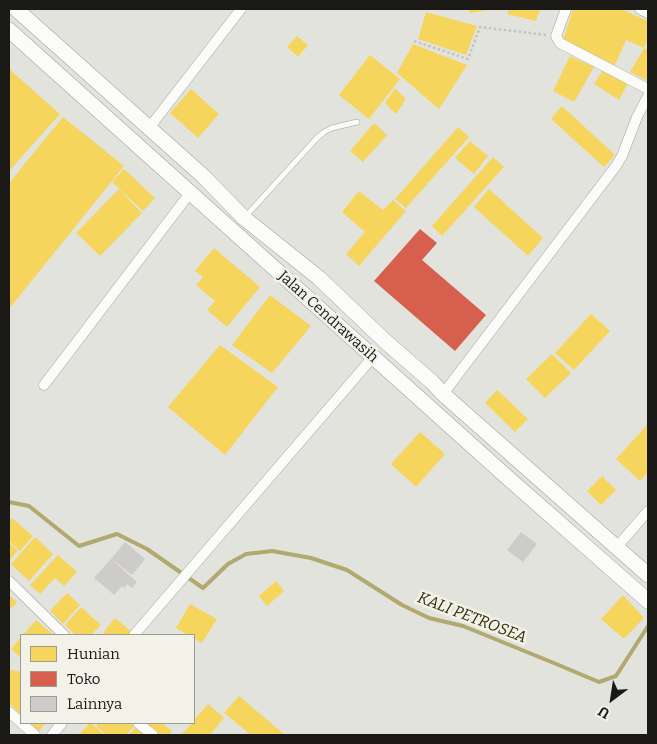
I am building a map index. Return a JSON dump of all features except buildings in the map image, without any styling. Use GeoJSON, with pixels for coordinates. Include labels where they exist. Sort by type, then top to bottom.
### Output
{"type":"FeatureCollection","features":[{"type":"Feature","properties":{"kind":"main road","name":"Jalan Cendrawasih"},"geometry":{"type":"LineString","coordinates":[[16,9],[203,176],[244,218],[319,278],[443,394],[648,575]]}},
{"type":"Feature","properties":{"kind":"main road","name":"Jalan Cendrawasih"},"geometry":{"type":"LineString","coordinates":[[9,32],[648,602]]}},
{"type":"Feature","properties":{"kind":"street"},"geometry":{"type":"LineString","coordinates":[[149,128],[241,9]]}},
{"type":"Feature","properties":{"kind":"street"},"geometry":{"type":"LineString","coordinates":[[566,9],[556,36],[558,40],[648,89]]}},
{"type":"Feature","properties":{"kind":"street"},"geometry":{"type":"LineString","coordinates":[[640,9],[648,12]]}},
{"type":"Feature","properties":{"kind":"street"},"geometry":{"type":"LineString","coordinates":[[443,394],[616,166],[648,96]]}},
{"type":"Feature","properties":{"kind":"street"},"geometry":{"type":"LineString","coordinates":[[44,385],[190,193]]}},
{"type":"Feature","properties":{"kind":"street"},"geometry":{"type":"LineString","coordinates":[[135,634],[373,357]]}},
{"type":"Feature","properties":{"kind":"street"},"geometry":{"type":"LineString","coordinates":[[616,548],[648,511]]}},
{"type":"Feature","properties":{"kind":"street"},"geometry":{"type":"LineString","coordinates":[[9,581],[63,634]]}},
{"type":"Feature","properties":{"kind":"street"},"geometry":{"type":"LineString","coordinates":[[9,712],[20,722]]}},
{"type":"Feature","properties":{"kind":"street"},"geometry":{"type":"LineString","coordinates":[[23,724],[35,735]]}},
{"type":"Feature","properties":{"kind":"street"},"geometry":{"type":"LineString","coordinates":[[52,735],[61,724]]}},
{"type":"Feature","properties":{"kind":"street"},"geometry":{"type":"LineString","coordinates":[[139,724],[153,735]]}},
{"type":"Feature","properties":{"kind":"lane"},"geometry":{"type":"LineString","coordinates":[[244,218],[324,132],[332,128],[357,122]]}},
{"type":"Feature","properties":{"kind":"path"},"geometry":{"type":"LineString","coordinates":[[414,41],[468,59],[480,27],[556,36]]}},
{"type":"Feature","properties":{"kind":"waterway","name":"KALI PETROSEA"},"geometry":{"type":"LineString","coordinates":[[9,502],[29,506],[79,546],[117,534],[147,549],[203,588],[228,564],[246,554],[272,551],[311,558],[347,570],[402,605],[429,618],[463,626],[599,682],[616,676],[648,626]]}}]}
